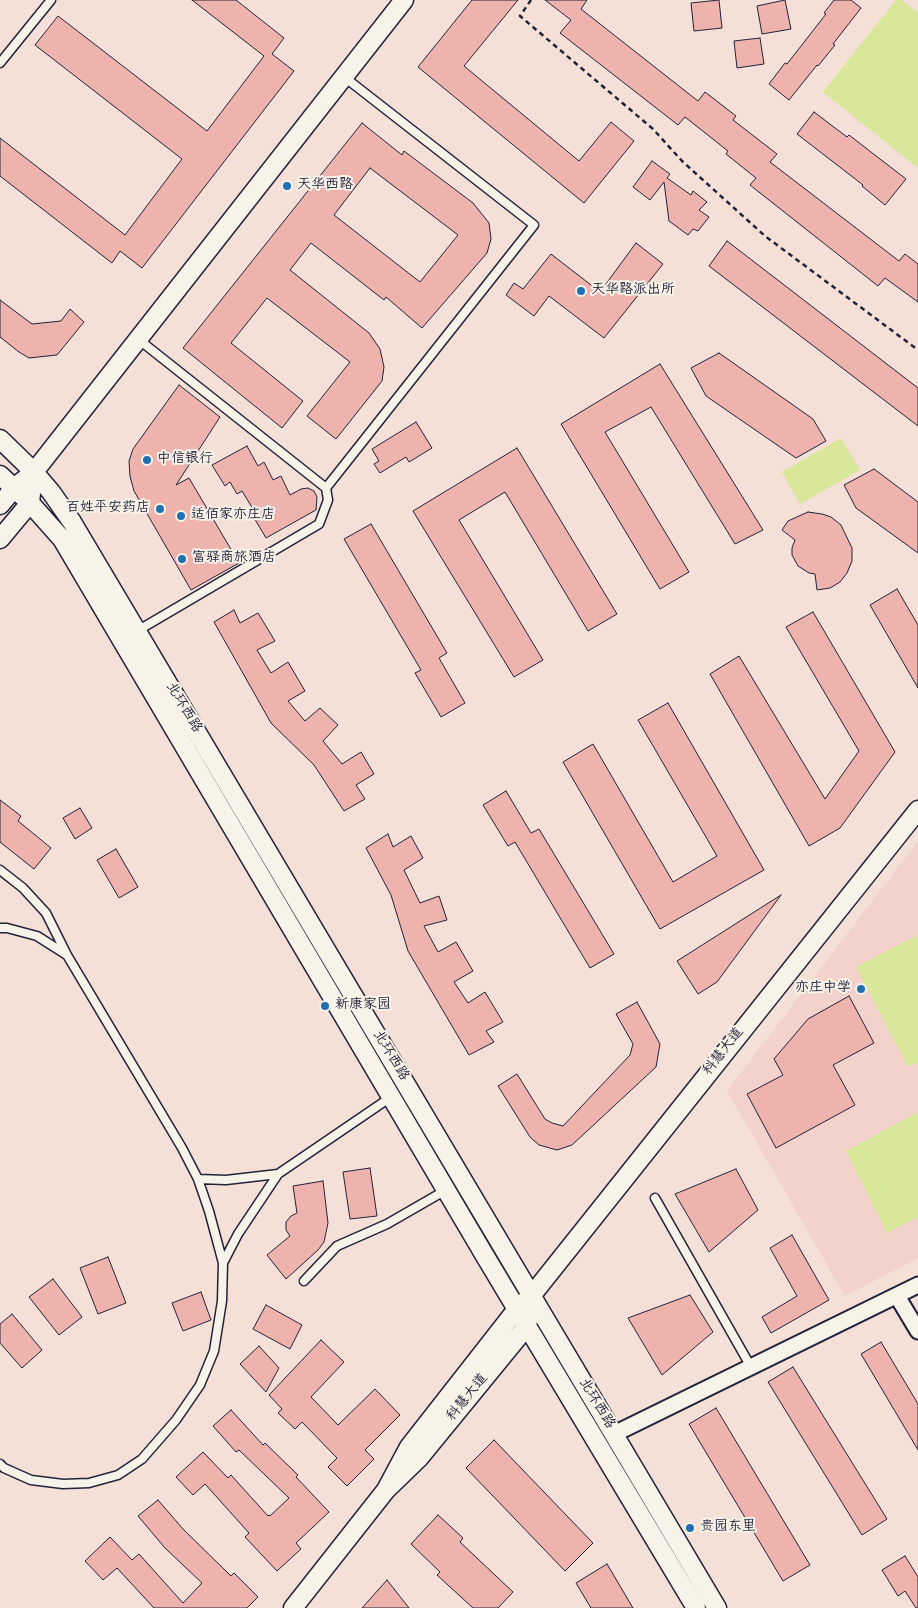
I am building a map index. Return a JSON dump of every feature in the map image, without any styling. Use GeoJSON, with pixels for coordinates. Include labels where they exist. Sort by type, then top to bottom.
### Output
{"type":"FeatureCollection","features":[{"type":"Feature","properties":{"kind":"street"},"geometry":{"type":"LineString","coordinates":[[0,505],[15,488],[34,472],[404,0]]}},
{"type":"Feature","properties":{"kind":"street","name":"北环西路"},"geometry":{"type":"LineString","coordinates":[[0,439],[34,472],[72,522],[717,1608]]}},
{"type":"Feature","properties":{"kind":"street"},"geometry":{"type":"LineString","coordinates":[[0,539],[30,503],[34,472]]}},
{"type":"Feature","properties":{"kind":"street","name":"北环西路"},"geometry":{"type":"LineString","coordinates":[[0,475],[30,503],[62,539],[446,1190],[696,1608]]}},
{"type":"Feature","properties":{"kind":"street","name":"科慧大道"},"geometry":{"type":"LineString","coordinates":[[386,1490],[409,1447],[517,1309],[532,1295],[918,810]]}},
{"type":"Feature","properties":{"kind":"street"},"geometry":{"type":"LineString","coordinates":[[614,1434],[918,1285]]}},
{"type":"Feature","properties":{"kind":"street","name":"科慧大道"},"geometry":{"type":"LineString","coordinates":[[293,1608],[386,1490],[419,1458],[527,1326],[532,1295]]}},
{"type":"Feature","properties":{"kind":"street"},"geometry":{"type":"LineString","coordinates":[[897,1296],[918,1331]]}},
{"type":"Feature","properties":{"kind":"lane"},"geometry":{"type":"LineString","coordinates":[[0,63],[50,0]]}},
{"type":"Feature","properties":{"kind":"lane"},"geometry":{"type":"LineString","coordinates":[[326,488],[534,225],[344,76]]}},
{"type":"Feature","properties":{"kind":"lane"},"geometry":{"type":"LineString","coordinates":[[137,630],[319,524],[328,500],[326,488],[138,339]]}},
{"type":"Feature","properties":{"kind":"lane"},"geometry":{"type":"LineString","coordinates":[[0,870],[23,888],[46,913],[67,955],[182,1148],[198,1179],[224,1263],[222,1301],[214,1351],[200,1384],[176,1420],[142,1459],[118,1475],[89,1483],[63,1484],[31,1480],[4,1468],[0,1464]]}},
{"type":"Feature","properties":{"kind":"lane"},"geometry":{"type":"LineString","coordinates":[[0,928],[38,936],[67,955]]}},
{"type":"Feature","properties":{"kind":"lane"},"geometry":{"type":"LineString","coordinates":[[224,1263],[238,1234],[278,1174],[391,1097]]}},
{"type":"Feature","properties":{"kind":"lane"},"geometry":{"type":"LineString","coordinates":[[198,1179],[226,1180],[278,1174]]}},
{"type":"Feature","properties":{"kind":"lane"},"geometry":{"type":"LineString","coordinates":[[304,1281],[337,1246],[387,1224],[446,1190]]}},
{"type":"Feature","properties":{"kind":"lane"},"geometry":{"type":"LineString","coordinates":[[655,1198],[751,1367]]}},
{"type":"Feature","properties":{"kind":"path"},"geometry":{"type":"LineString","coordinates":[[531,0],[520,16],[654,129],[682,161],[765,236],[918,350]]}},
{"type":"Feature","properties":{"kind":"shaded area","name":"亦庄中学"},"geometry":{"type":"Polygon","coordinates":[[[918,841],[918,1258],[845,1296],[727,1091],[918,841]]]}},
{"type":"Feature","properties":{"kind":"green space"},"geometry":{"type":"Polygon","coordinates":[[[896,0],[902,0],[918,13],[918,168],[823,92],[896,0]]]}},
{"type":"Feature","properties":{"kind":"green space"},"geometry":{"type":"Polygon","coordinates":[[[841,438],[860,470],[800,504],[782,472],[841,438]]]}},
{"type":"Feature","properties":{"kind":"green space"},"geometry":{"type":"Polygon","coordinates":[[[918,935],[918,1062],[908,1067],[856,967],[918,935]]]}},
{"type":"Feature","properties":{"kind":"green space"},"geometry":{"type":"Polygon","coordinates":[[[918,1112],[918,1217],[887,1233],[846,1151],[918,1112]]]}},
{"type":"Feature","properties":{"kind":"building"},"geometry":{"type":"Polygon","coordinates":[[[192,0],[236,0],[284,38],[272,54],[294,71],[142,268],[120,251],[112,263],[0,176],[0,138],[125,235],[182,159],[35,45],[58,16],[207,131],[264,56],[192,0]]]}},
{"type":"Feature","properties":{"kind":"building"},"geometry":{"type":"Polygon","coordinates":[[[472,0],[518,0],[464,66],[579,161],[611,122],[634,141],[584,203],[418,67],[472,0]]]}},
{"type":"Feature","properties":{"kind":"building"},"geometry":{"type":"Polygon","coordinates":[[[545,0],[587,0],[581,9],[698,101],[705,92],[736,116],[733,120],[777,154],[770,162],[899,261],[905,254],[918,264],[918,302],[885,278],[878,286],[750,185],[756,178],[726,154],[728,151],[685,117],[678,125],[560,33],[571,20],[545,0]]]}},
{"type":"Feature","properties":{"kind":"building"},"geometry":{"type":"Polygon","coordinates":[[[719,0],[722,28],[694,31],[691,3],[719,0]]]}},
{"type":"Feature","properties":{"kind":"building"},"geometry":{"type":"Polygon","coordinates":[[[785,0],[791,29],[762,34],[757,6],[785,0]]]}},
{"type":"Feature","properties":{"kind":"building"},"geometry":{"type":"Polygon","coordinates":[[[834,0],[851,0],[861,8],[833,44],[835,45],[789,100],[769,84],[826,14],[824,13],[834,0]]]}},
{"type":"Feature","properties":{"kind":"building"},"geometry":{"type":"Polygon","coordinates":[[[760,38],[764,64],[737,68],[734,41],[760,38]]]}},
{"type":"Feature","properties":{"kind":"building"},"geometry":{"type":"Polygon","coordinates":[[[814,112],[847,137],[849,135],[906,179],[885,205],[863,185],[797,134],[814,112]]]}},
{"type":"Feature","properties":{"kind":"building"},"geometry":{"type":"Polygon","coordinates":[[[362,123],[402,155],[404,151],[473,203],[489,223],[491,239],[487,253],[422,328],[386,297],[384,300],[311,243],[290,270],[369,333],[380,349],[384,367],[382,381],[336,439],[307,416],[350,362],[267,298],[231,343],[303,401],[282,428],[183,348],[362,123]],[[370,168],[334,215],[420,282],[458,235],[370,168]]]}},
{"type":"Feature","properties":{"kind":"building"},"geometry":{"type":"Polygon","coordinates":[[[652,161],[670,174],[667,178],[691,195],[693,191],[707,202],[699,210],[709,217],[698,231],[693,229],[688,235],[669,221],[664,182],[650,200],[633,187],[652,161]]]}},
{"type":"Feature","properties":{"kind":"building"},"geometry":{"type":"Polygon","coordinates":[[[727,241],[918,388],[918,426],[709,266],[727,241]]]}},
{"type":"Feature","properties":{"kind":"building"},"geometry":{"type":"Polygon","coordinates":[[[636,243],[663,264],[604,338],[549,296],[534,316],[506,295],[514,283],[523,289],[551,254],[600,292],[636,243]]]}},
{"type":"Feature","properties":{"kind":"building"},"geometry":{"type":"Polygon","coordinates":[[[0,300],[32,324],[61,321],[70,309],[84,322],[57,355],[29,358],[0,337],[0,300]]]}},
{"type":"Feature","properties":{"kind":"building"},"geometry":{"type":"Polygon","coordinates":[[[719,353],[813,419],[826,441],[796,458],[706,396],[691,368],[719,353]]]}},
{"type":"Feature","properties":{"kind":"building"},"geometry":{"type":"Polygon","coordinates":[[[660,364],[763,530],[735,544],[651,407],[605,432],[689,572],[660,589],[561,424],[660,364]]]}},
{"type":"Feature","properties":{"kind":"building"},"geometry":{"type":"Polygon","coordinates":[[[179,385],[220,417],[176,485],[189,478],[239,563],[191,590],[134,491],[129,461],[133,449],[179,385]]]}},
{"type":"Feature","properties":{"kind":"building"},"geometry":{"type":"Polygon","coordinates":[[[416,422],[432,448],[409,462],[406,457],[380,473],[374,464],[379,461],[372,449],[416,422]]]}},
{"type":"Feature","properties":{"kind":"building"},"geometry":{"type":"Polygon","coordinates":[[[247,446],[258,466],[264,462],[273,480],[281,476],[290,495],[301,489],[308,488],[314,491],[317,497],[316,510],[266,538],[253,516],[256,514],[242,491],[237,494],[230,482],[225,486],[212,465],[247,446]]]}},
{"type":"Feature","properties":{"kind":"building"},"geometry":{"type":"Polygon","coordinates":[[[517,448],[617,614],[588,631],[505,492],[459,520],[543,660],[514,677],[413,511],[517,448]]]}},
{"type":"Feature","properties":{"kind":"building"},"geometry":{"type":"Polygon","coordinates":[[[874,469],[918,502],[918,553],[856,508],[844,485],[874,469]]]}},
{"type":"Feature","properties":{"kind":"building"},"geometry":{"type":"Polygon","coordinates":[[[808,512],[831,517],[841,525],[852,548],[852,561],[847,573],[840,582],[830,588],[817,590],[815,574],[809,573],[798,566],[792,555],[795,540],[782,530],[788,521],[808,512]]]}},
{"type":"Feature","properties":{"kind":"building"},"geometry":{"type":"Polygon","coordinates":[[[371,524],[447,653],[439,658],[465,703],[441,717],[415,673],[421,670],[344,539],[371,524]]]}},
{"type":"Feature","properties":{"kind":"building"},"geometry":{"type":"Polygon","coordinates":[[[897,589],[918,625],[918,688],[870,605],[897,589]]]}},
{"type":"Feature","properties":{"kind":"building"},"geometry":{"type":"Polygon","coordinates":[[[234,610],[240,623],[258,613],[275,641],[257,650],[271,673],[288,662],[305,691],[288,701],[305,721],[320,708],[338,725],[323,741],[342,764],[361,752],[374,774],[356,785],[365,799],[344,811],[314,765],[271,723],[214,622],[234,610]]]}},
{"type":"Feature","properties":{"kind":"building"},"geometry":{"type":"Polygon","coordinates":[[[813,612],[895,752],[840,828],[809,846],[710,674],[739,656],[825,799],[859,751],[786,627],[813,612]]]}},
{"type":"Feature","properties":{"kind":"building"},"geometry":{"type":"Polygon","coordinates":[[[668,703],[764,870],[660,929],[563,762],[593,744],[673,882],[717,856],[638,720],[668,703]]]}},
{"type":"Feature","properties":{"kind":"building"},"geometry":{"type":"Polygon","coordinates":[[[506,791],[531,833],[539,829],[614,954],[590,968],[515,842],[508,846],[483,805],[506,791]]]}},
{"type":"Feature","properties":{"kind":"building"},"geometry":{"type":"Polygon","coordinates":[[[0,800],[21,816],[18,821],[51,848],[34,869],[0,842],[0,800]]]}},
{"type":"Feature","properties":{"kind":"building"},"geometry":{"type":"Polygon","coordinates":[[[80,808],[92,828],[75,839],[63,818],[80,808]]]}},
{"type":"Feature","properties":{"kind":"building"},"geometry":{"type":"Polygon","coordinates":[[[388,834],[393,847],[411,836],[423,858],[404,870],[420,903],[439,896],[447,920],[424,926],[438,952],[456,942],[473,971],[454,982],[468,1003],[485,992],[503,1022],[486,1031],[494,1042],[469,1055],[408,951],[391,895],[366,848],[388,834]]]}},
{"type":"Feature","properties":{"kind":"building"},"geometry":{"type":"Polygon","coordinates":[[[116,849],[138,887],[119,898],[97,860],[116,849]]]}},
{"type":"Feature","properties":{"kind":"building"},"geometry":{"type":"Polygon","coordinates":[[[781,895],[717,982],[698,994],[677,961],[781,895]]]}},
{"type":"Feature","properties":{"kind":"building"},"geometry":{"type":"Polygon","coordinates":[[[849,996],[874,1043],[833,1065],[855,1105],[776,1148],[747,1094],[783,1075],[774,1059],[808,1019],[849,996]]]}},
{"type":"Feature","properties":{"kind":"building"},"geometry":{"type":"Polygon","coordinates":[[[637,1002],[660,1044],[656,1067],[572,1145],[557,1150],[539,1145],[530,1137],[498,1086],[517,1074],[545,1119],[563,1126],[630,1055],[633,1044],[616,1014],[637,1002]]]}},
{"type":"Feature","properties":{"kind":"building"},"geometry":{"type":"Polygon","coordinates":[[[370,1168],[377,1216],[350,1219],[343,1172],[370,1168]]]}},
{"type":"Feature","properties":{"kind":"building"},"geometry":{"type":"Polygon","coordinates":[[[736,1169],[758,1210],[709,1252],[675,1194],[736,1169]]]}},
{"type":"Feature","properties":{"kind":"building"},"geometry":{"type":"Polygon","coordinates":[[[323,1181],[328,1223],[324,1242],[318,1250],[286,1279],[267,1255],[290,1236],[286,1230],[286,1222],[297,1213],[293,1186],[323,1181]]]}},
{"type":"Feature","properties":{"kind":"building"},"geometry":{"type":"Polygon","coordinates":[[[792,1235],[829,1300],[771,1333],[762,1317],[797,1296],[770,1248],[792,1235]]]}},
{"type":"Feature","properties":{"kind":"building"},"geometry":{"type":"Polygon","coordinates":[[[108,1257],[126,1303],[98,1314],[80,1268],[108,1257]]]}},
{"type":"Feature","properties":{"kind":"building"},"geometry":{"type":"Polygon","coordinates":[[[53,1279],[82,1317],[59,1335],[29,1297],[53,1279]]]}},
{"type":"Feature","properties":{"kind":"building"},"geometry":{"type":"Polygon","coordinates":[[[201,1292],[211,1320],[183,1331],[172,1303],[201,1292]]]}},
{"type":"Feature","properties":{"kind":"building"},"geometry":{"type":"Polygon","coordinates":[[[690,1295],[713,1332],[662,1375],[628,1318],[690,1295]]]}},
{"type":"Feature","properties":{"kind":"building"},"geometry":{"type":"Polygon","coordinates":[[[266,1305],[302,1325],[290,1349],[253,1329],[266,1305]]]}},
{"type":"Feature","properties":{"kind":"building"},"geometry":{"type":"Polygon","coordinates":[[[12,1314],[42,1350],[22,1368],[0,1343],[0,1324],[12,1314]]]}},
{"type":"Feature","properties":{"kind":"building"},"geometry":{"type":"Polygon","coordinates":[[[321,1340],[344,1362],[311,1397],[338,1425],[375,1389],[400,1415],[365,1450],[374,1459],[347,1486],[328,1467],[337,1458],[302,1422],[295,1429],[278,1413],[282,1409],[269,1395],[321,1340]]]}},
{"type":"Feature","properties":{"kind":"building"},"geometry":{"type":"Polygon","coordinates":[[[881,1342],[918,1404],[918,1450],[861,1354],[881,1342]]]}},
{"type":"Feature","properties":{"kind":"building"},"geometry":{"type":"Polygon","coordinates":[[[259,1346],[279,1368],[266,1392],[240,1364],[259,1346]]]}},
{"type":"Feature","properties":{"kind":"building"},"geometry":{"type":"Polygon","coordinates":[[[793,1367],[887,1519],[862,1535],[768,1382],[793,1367]]]}},
{"type":"Feature","properties":{"kind":"building"},"geometry":{"type":"Polygon","coordinates":[[[716,1408],[810,1565],[783,1581],[689,1424],[716,1408]]]}},
{"type":"Feature","properties":{"kind":"building"},"geometry":{"type":"Polygon","coordinates":[[[231,1410],[263,1445],[265,1443],[298,1475],[296,1477],[329,1512],[296,1543],[301,1549],[277,1571],[245,1537],[249,1533],[205,1484],[193,1495],[176,1477],[203,1452],[228,1478],[231,1475],[268,1516],[289,1498],[239,1450],[236,1452],[213,1426],[231,1410]]]}},
{"type":"Feature","properties":{"kind":"building"},"geometry":{"type":"Polygon","coordinates":[[[494,1440],[593,1543],[565,1571],[466,1468],[494,1440]]]}},
{"type":"Feature","properties":{"kind":"building"},"geometry":{"type":"Polygon","coordinates":[[[158,1500],[183,1529],[231,1576],[234,1573],[258,1597],[247,1608],[154,1608],[117,1568],[103,1580],[85,1561],[110,1537],[132,1560],[139,1554],[183,1603],[202,1583],[165,1548],[138,1516],[158,1500]]]}},
{"type":"Feature","properties":{"kind":"building"},"geometry":{"type":"Polygon","coordinates":[[[438,1515],[463,1538],[460,1542],[513,1592],[498,1608],[473,1608],[437,1575],[440,1572],[411,1544],[438,1515]]]}},
{"type":"Feature","properties":{"kind":"building"},"geometry":{"type":"Polygon","coordinates":[[[905,1556],[918,1577],[918,1608],[916,1608],[905,1591],[898,1596],[882,1570],[905,1556]]]}},
{"type":"Feature","properties":{"kind":"building"},"geometry":{"type":"Polygon","coordinates":[[[607,1564],[633,1608],[591,1608],[576,1583],[607,1564]]]}},
{"type":"Feature","properties":{"kind":"building"},"geometry":{"type":"Polygon","coordinates":[[[387,1580],[409,1608],[362,1608],[387,1580]]]}},
{"type":"Feature","properties":{"kind":"place","name":"天华西路"},"geometry":{"type":"Point","coordinates":[287,186]}},
{"type":"Feature","properties":{"kind":"place","name":"天华路派出所"},"geometry":{"type":"Point","coordinates":[581,291]}},
{"type":"Feature","properties":{"kind":"place","name":"中信银行"},"geometry":{"type":"Point","coordinates":[147,460]}},
{"type":"Feature","properties":{"kind":"place","name":"百姓平安药店"},"geometry":{"type":"Point","coordinates":[160,509]}},
{"type":"Feature","properties":{"kind":"place","name":"适佰家亦庄店"},"geometry":{"type":"Point","coordinates":[181,516]}},
{"type":"Feature","properties":{"kind":"place","name":"富驿商旅酒店"},"geometry":{"type":"Point","coordinates":[182,559]}},
{"type":"Feature","properties":{"kind":"place","name":"亦庄中学"},"geometry":{"type":"Point","coordinates":[861,989]}},
{"type":"Feature","properties":{"kind":"place","name":"新康家园"},"geometry":{"type":"Point","coordinates":[325,1006]}},
{"type":"Feature","properties":{"kind":"place","name":"贵园东里"},"geometry":{"type":"Point","coordinates":[690,1528]}}]}
